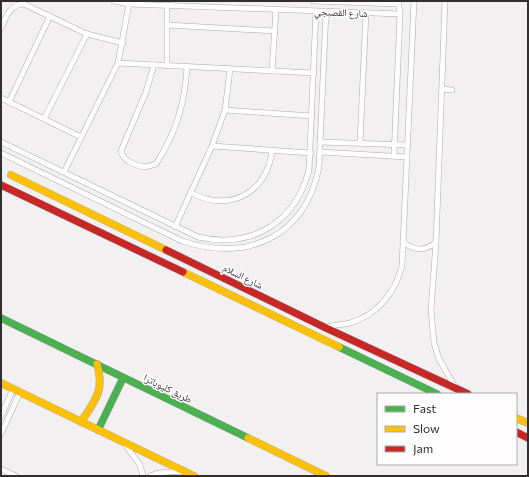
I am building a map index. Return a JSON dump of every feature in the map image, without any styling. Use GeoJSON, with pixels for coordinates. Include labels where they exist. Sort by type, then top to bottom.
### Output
{"type":"FeatureCollection","features":[{"type":"Feature","properties":{"kind":"main road","name":"شارع السلام"},"geometry":{"type":"LineString","coordinates":[[11,175],[326,328],[466,393]]}},
{"type":"Feature","properties":{"kind":"main road"},"geometry":{"type":"LineString","coordinates":[[1,186],[435,393]]}},
{"type":"Feature","properties":{"kind":"main road","name":"طريق كليوباترا"},"geometry":{"type":"LineString","coordinates":[[1,318],[326,476]]}},
{"type":"Feature","properties":{"kind":"main road"},"geometry":{"type":"LineString","coordinates":[[81,422],[101,390],[102,380],[96,364]]}},
{"type":"Feature","properties":{"kind":"main road"},"geometry":{"type":"LineString","coordinates":[[98,430],[123,378]]}},
{"type":"Feature","properties":{"kind":"main road"},"geometry":{"type":"LineString","coordinates":[[1,383],[194,476]]}},
{"type":"Feature","properties":{"kind":"main road"},"geometry":{"type":"LineString","coordinates":[[517,418],[528,424]]}},
{"type":"Feature","properties":{"kind":"main road"},"geometry":{"type":"LineString","coordinates":[[517,432],[528,438]]}},
{"type":"Feature","properties":{"kind":"street","name":"شارع القصبجي"},"geometry":{"type":"LineString","coordinates":[[114,1],[129,4],[197,4],[400,14]]}},
{"type":"Feature","properties":{"kind":"street","name":"شارع القصبجي"},"geometry":{"type":"LineString","coordinates":[[313,1],[398,3]]}},
{"type":"Feature","properties":{"kind":"street"},"geometry":{"type":"LineString","coordinates":[[326,328],[362,318],[386,300],[400,276],[402,266],[414,1]]}},
{"type":"Feature","properties":{"kind":"street"},"geometry":{"type":"LineString","coordinates":[[445,1],[432,327],[439,359],[456,388]]}},
{"type":"Feature","properties":{"kind":"street"},"geometry":{"type":"LineString","coordinates":[[375,3],[375,13]]}},
{"type":"Feature","properties":{"kind":"street"},"geometry":{"type":"LineString","coordinates":[[394,156],[400,14],[398,3]]}},
{"type":"Feature","properties":{"kind":"street"},"geometry":{"type":"LineString","coordinates":[[1,28],[12,8],[19,4],[28,5],[87,34],[123,43]]}},
{"type":"Feature","properties":{"kind":"street"},"geometry":{"type":"LineString","coordinates":[[64,172],[118,63],[123,43],[129,4]]}},
{"type":"Feature","properties":{"kind":"street"},"geometry":{"type":"LineString","coordinates":[[167,5],[167,66]]}},
{"type":"Feature","properties":{"kind":"street"},"geometry":{"type":"LineString","coordinates":[[272,71],[276,9]]}},
{"type":"Feature","properties":{"kind":"street"},"geometry":{"type":"LineString","coordinates":[[1,142],[198,237],[224,241],[244,238],[263,231],[284,216],[300,195],[309,170],[311,153],[316,11]]}},
{"type":"Feature","properties":{"kind":"street"},"geometry":{"type":"LineString","coordinates":[[1,153],[182,241],[196,245],[225,249],[251,246],[280,233],[302,211],[316,183],[320,152],[326,11]]}},
{"type":"Feature","properties":{"kind":"street"},"geometry":{"type":"LineString","coordinates":[[360,143],[366,13]]}},
{"type":"Feature","properties":{"kind":"street"},"geometry":{"type":"LineString","coordinates":[[9,102],[50,16]]}},
{"type":"Feature","properties":{"kind":"street"},"geometry":{"type":"LineString","coordinates":[[167,25],[274,31]]}},
{"type":"Feature","properties":{"kind":"street"},"geometry":{"type":"LineString","coordinates":[[44,120],[87,34]]}},
{"type":"Feature","properties":{"kind":"street"},"geometry":{"type":"LineString","coordinates":[[118,63],[314,73]]}},
{"type":"Feature","properties":{"kind":"street"},"geometry":{"type":"LineString","coordinates":[[154,65],[146,92],[121,151],[123,157],[145,167],[156,164],[176,127],[183,105],[187,67]]}},
{"type":"Feature","properties":{"kind":"street"},"geometry":{"type":"LineString","coordinates":[[175,227],[212,146],[225,110],[230,69]]}},
{"type":"Feature","properties":{"kind":"street"},"geometry":{"type":"LineString","coordinates":[[442,89],[452,90]]}},
{"type":"Feature","properties":{"kind":"street"},"geometry":{"type":"LineString","coordinates":[[1,98],[81,137]]}},
{"type":"Feature","properties":{"kind":"street"},"geometry":{"type":"LineString","coordinates":[[225,110],[312,116]]}},
{"type":"Feature","properties":{"kind":"street"},"geometry":{"type":"LineString","coordinates":[[320,142],[408,145]]}},
{"type":"Feature","properties":{"kind":"street"},"geometry":{"type":"LineString","coordinates":[[212,146],[311,153]]}},
{"type":"Feature","properties":{"kind":"street"},"geometry":{"type":"LineString","coordinates":[[190,192],[205,199],[221,202],[244,196],[257,186],[266,173],[272,150]]}},
{"type":"Feature","properties":{"kind":"street"},"geometry":{"type":"LineString","coordinates":[[320,152],[407,157]]}},
{"type":"Feature","properties":{"kind":"street"},"geometry":{"type":"LineString","coordinates":[[127,214],[131,205]]}},
{"type":"Feature","properties":{"kind":"street"},"geometry":{"type":"LineString","coordinates":[[403,242],[408,246],[420,250],[432,246],[436,242]]}},
{"type":"Feature","properties":{"kind":"street"},"geometry":{"type":"LineString","coordinates":[[1,416],[16,391]]}},
{"type":"Feature","properties":{"kind":"street"},"geometry":{"type":"LineString","coordinates":[[1,431],[16,391]]}},
{"type":"Feature","properties":{"kind":"street"},"geometry":{"type":"LineString","coordinates":[[124,442],[140,465],[143,476]]}},
{"type":"Feature","properties":{"kind":"street"},"geometry":{"type":"LineString","coordinates":[[1,468],[16,476]]}},
{"type":"Feature","properties":{"kind":"street"},"geometry":{"type":"LineString","coordinates":[[150,476],[158,473],[184,471]]}},
{"type":"Feature","properties":{"kind":"traffic: fast"},"geometry":{"type":"LineString","coordinates":[[1,318],[248,438]]}},
{"type":"Feature","properties":{"kind":"traffic: fast"},"geometry":{"type":"LineString","coordinates":[[339,347],[435,393]]}},
{"type":"Feature","properties":{"kind":"traffic: fast"},"geometry":{"type":"LineString","coordinates":[[98,430],[123,378]]}},
{"type":"Feature","properties":{"kind":"traffic: slow"},"geometry":{"type":"LineString","coordinates":[[11,175],[166,250]]}},
{"type":"Feature","properties":{"kind":"traffic: slow"},"geometry":{"type":"LineString","coordinates":[[183,272],[339,347]]}},
{"type":"Feature","properties":{"kind":"traffic: slow"},"geometry":{"type":"LineString","coordinates":[[81,422],[91,408],[99,388],[100,381],[97,364]]}},
{"type":"Feature","properties":{"kind":"traffic: slow"},"geometry":{"type":"LineString","coordinates":[[1,383],[194,476]]}},
{"type":"Feature","properties":{"kind":"traffic: slow"},"geometry":{"type":"LineString","coordinates":[[517,418],[528,423]]}},
{"type":"Feature","properties":{"kind":"traffic: slow"},"geometry":{"type":"LineString","coordinates":[[248,438],[326,476]]}},
{"type":"Feature","properties":{"kind":"traffic: jam"},"geometry":{"type":"LineString","coordinates":[[1,185],[183,272]]}},
{"type":"Feature","properties":{"kind":"traffic: jam"},"geometry":{"type":"LineString","coordinates":[[166,250],[326,328],[466,393]]}},
{"type":"Feature","properties":{"kind":"traffic: jam"},"geometry":{"type":"LineString","coordinates":[[517,432],[528,438]]}}]}
